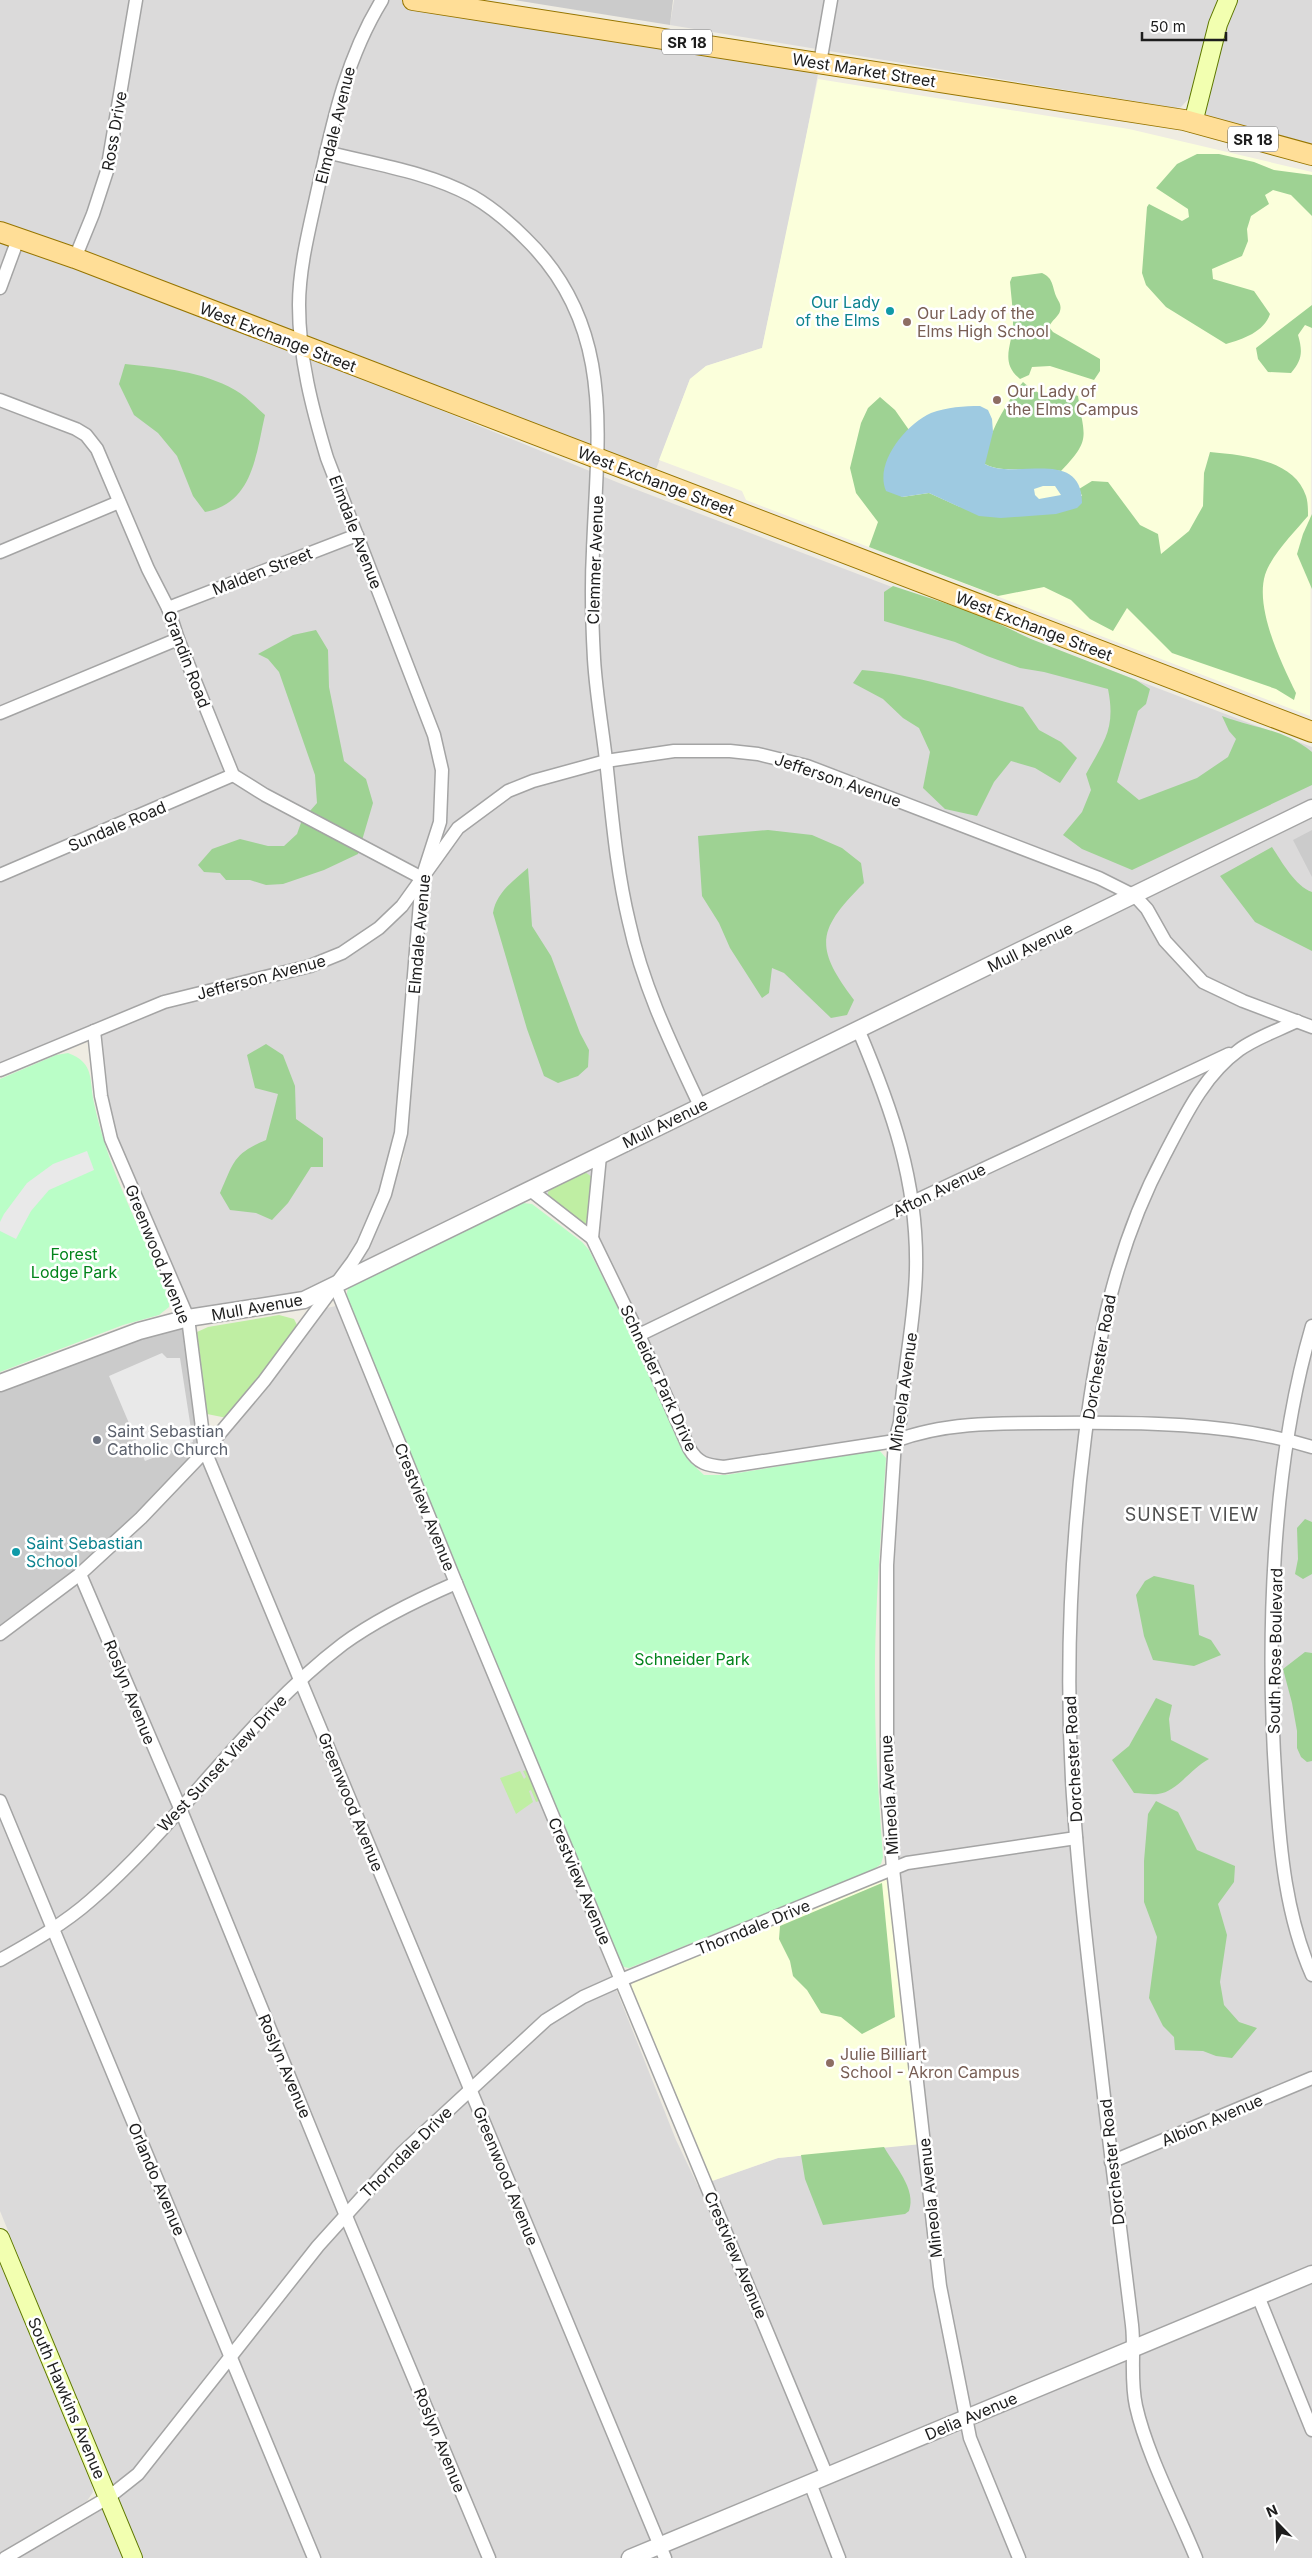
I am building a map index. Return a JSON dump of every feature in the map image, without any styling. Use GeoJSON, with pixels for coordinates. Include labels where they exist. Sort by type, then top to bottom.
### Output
{"type":"FeatureCollection","features":[{"type":"Feature","properties":{"kind":"main road","name":"West Market Street"},"geometry":{"type":"LineString","coordinates":[[413,0],[1193,123],[1312,155]]}},
{"type":"Feature","properties":{"kind":"main road"},"geometry":{"type":"LineString","coordinates":[[1193,123],[1218,24],[1228,0]]}},
{"type":"Feature","properties":{"kind":"main road","name":"West Exchange Street"},"geometry":{"type":"LineString","coordinates":[[9,235],[75,258],[1312,732]]}},
{"type":"Feature","properties":{"kind":"main road","name":"South Hawkins Avenue"},"geometry":{"type":"LineString","coordinates":[[0,2238],[133,2558]]}},
{"type":"Feature","properties":{"kind":"street","name":"Ross Drive"},"geometry":{"type":"LineString","coordinates":[[75,258],[93,214],[107,171],[136,0]]}},
{"type":"Feature","properties":{"kind":"street","name":"Elmdale Avenue"},"geometry":{"type":"LineString","coordinates":[[0,1634],[80,1574],[141,1518],[205,1451],[264,1382],[335,1286],[363,1244],[385,1194],[401,1133],[422,878],[440,822],[442,788],[439,752],[314,416],[302,346],[300,291],[311,219],[347,71],[362,34],[382,0]]}},
{"type":"Feature","properties":{"kind":"street"},"geometry":{"type":"LineString","coordinates":[[820,63],[831,0]]}},
{"type":"Feature","properties":{"kind":"street","name":"Clemmer Avenue"},"geometry":{"type":"LineString","coordinates":[[326,152],[416,174],[465,193],[494,210],[537,249],[563,283],[583,326],[597,387],[598,460],[592,602],[596,684],[615,850],[638,957],[669,1040],[700,1106]]}},
{"type":"Feature","properties":{"kind":"street"},"geometry":{"type":"LineString","coordinates":[[0,288],[9,235]]}},
{"type":"Feature","properties":{"kind":"street","name":"Grandin Road"},"geometry":{"type":"LineString","coordinates":[[0,400],[68,426],[86,435],[97,449],[119,502],[168,608],[178,639],[233,775]]}},
{"type":"Feature","properties":{"kind":"street"},"geometry":{"type":"LineString","coordinates":[[0,552],[119,502]]}},
{"type":"Feature","properties":{"kind":"street","name":"Malden Street"},"geometry":{"type":"LineString","coordinates":[[168,608],[357,535]]}},
{"type":"Feature","properties":{"kind":"street"},"geometry":{"type":"LineString","coordinates":[[0,714],[178,639]]}},
{"type":"Feature","properties":{"kind":"street","name":"Jefferson Avenue"},"geometry":{"type":"LineString","coordinates":[[0,1070],[164,1002],[310,966],[342,954],[379,928],[402,906],[458,828],[508,791],[533,781],[606,761],[648,753],[703,750],[730,751],[782,759],[864,787],[1083,871],[1135,896],[1147,909],[1165,941],[1203,982],[1243,1001],[1312,1027]]}},
{"type":"Feature","properties":{"kind":"street"},"geometry":{"type":"LineString","coordinates":[[233,775],[266,795],[422,878]]}},
{"type":"Feature","properties":{"kind":"street","name":"Sundale Road"},"geometry":{"type":"LineString","coordinates":[[0,875],[200,791],[233,775]]}},
{"type":"Feature","properties":{"kind":"street","name":"Mull Avenue"},"geometry":{"type":"LineString","coordinates":[[0,1383],[114,1340],[188,1318],[304,1300],[335,1286],[370,1266],[1135,896],[1312,808]]}},
{"type":"Feature","properties":{"kind":"street","name":"Dorchester Road"},"geometry":{"type":"LineString","coordinates":[[1196,2558],[1140,2421],[1133,2388],[1133,2348],[1076,1838],[1070,1716],[1070,1615],[1076,1508],[1096,1357],[1107,1305],[1141,1204],[1185,1115],[1208,1080],[1240,1048],[1298,1021]]}},
{"type":"Feature","properties":{"kind":"street","name":"Mineola Avenue"},"geometry":{"type":"LineString","coordinates":[[858,1029],[896,1124],[915,1224],[915,1294],[900,1422],[895,1441],[887,1565],[887,1792],[893,1869],[940,2286],[964,2418],[978,2460],[1018,2558]]}},
{"type":"Feature","properties":{"kind":"street","name":"Greenwood Avenue"},"geometry":{"type":"LineString","coordinates":[[94,1031],[100,1096],[111,1139],[188,1318],[205,1451],[662,2552]]}},
{"type":"Feature","properties":{"kind":"street","name":"Afton Avenue"},"geometry":{"type":"LineString","coordinates":[[639,1335],[912,1202],[1240,1048]]}},
{"type":"Feature","properties":{"kind":"street"},"geometry":{"type":"LineString","coordinates":[[592,1238],[600,1156]]}},
{"type":"Feature","properties":{"kind":"street","name":"Schneider Park Drive"},"geometry":{"type":"LineString","coordinates":[[529,1189],[592,1238],[639,1335],[689,1448],[700,1463],[724,1467],[895,1441]]}},
{"type":"Feature","properties":{"kind":"street","name":"Crestview Avenue"},"geometry":{"type":"LineString","coordinates":[[335,1286],[620,1980],[827,2476]]}},
{"type":"Feature","properties":{"kind":"street","name":"South Rose Boulevard"},"geometry":{"type":"LineString","coordinates":[[1312,1326],[1304,1353],[1288,1441],[1276,1554],[1273,1623],[1274,1759],[1282,1853],[1290,1905],[1312,1975]]}},
{"type":"Feature","properties":{"kind":"street"},"geometry":{"type":"LineString","coordinates":[[895,1441],[908,1436],[951,1428],[1030,1422],[1157,1424],[1217,1430],[1288,1441],[1312,1447]]}},
{"type":"Feature","properties":{"kind":"street","name":"Roslyn Avenue"},"geometry":{"type":"LineString","coordinates":[[80,1574],[180,1808],[346,2216],[489,2558]]}},
{"type":"Feature","properties":{"kind":"street","name":"West Sunset View Drive"},"geometry":{"type":"LineString","coordinates":[[0,1960],[53,1929],[125,1869],[300,1681],[344,1644],[381,1620],[456,1583]]}},
{"type":"Feature","properties":{"kind":"street","name":"Orlando Avenue"},"geometry":{"type":"LineString","coordinates":[[0,1801],[314,2558]]}},
{"type":"Feature","properties":{"kind":"street","name":"Thorndale Drive"},"geometry":{"type":"LineString","coordinates":[[5,2558],[109,2497],[138,2474],[318,2246],[402,2152],[546,2020],[584,1997],[620,1980],[906,1863],[954,1854],[1076,1838]]}},
{"type":"Feature","properties":{"kind":"street","name":"Albion Avenue"},"geometry":{"type":"LineString","coordinates":[[1111,2162],[1312,2078]]}},
{"type":"Feature","properties":{"kind":"street","name":"Delia Avenue"},"geometry":{"type":"LineString","coordinates":[[630,2558],[662,2552],[810,2483],[1312,2274]]}},
{"type":"Feature","properties":{"kind":"street"},"geometry":{"type":"LineString","coordinates":[[1258,2296],[1312,2430]]}},
{"type":"Feature","properties":{"kind":"street"},"geometry":{"type":"LineString","coordinates":[[810,2483],[839,2558]]}},
{"type":"Feature","properties":{"kind":"shaded area"},"geometry":{"type":"Polygon","coordinates":[[[0,0],[413,0],[820,63],[801,164],[762,348],[706,366],[690,379],[652,480],[302,346],[311,399],[434,735],[442,788],[422,878],[405,1093],[385,1194],[335,1285],[188,1318],[115,1151],[94,1031],[0,1070],[0,0]]]}},
{"type":"Feature","properties":{"kind":"shaded area"},"geometry":{"type":"Polygon","coordinates":[[[514,0],[673,0],[670,25],[514,0]]]}},
{"type":"Feature","properties":{"kind":"shaded area"},"geometry":{"type":"Polygon","coordinates":[[[674,0],[1217,0],[1192,95],[1181,107],[1176,108],[670,25],[674,0]]]}},
{"type":"Feature","properties":{"kind":"shaded area"},"geometry":{"type":"Polygon","coordinates":[[[1228,0],[1312,0],[1312,155],[1193,123],[1228,0]]]}},
{"type":"Feature","properties":{"kind":"shaded area","name":"Our Lady of the Elms Campus"},"geometry":{"type":"Polygon","coordinates":[[[818,79],[1129,129],[1312,172],[1310,716],[746,500],[742,491],[659,460],[690,379],[706,366],[762,348],[818,79]]]}},
{"type":"Feature","properties":{"kind":"shaded area"},"geometry":{"type":"Polygon","coordinates":[[[311,357],[619,483],[1312,747],[1312,2558],[142,2558],[0,2211],[0,1639],[69,1590],[102,1560],[322,1309],[336,1306],[578,1893],[676,2140],[698,2186],[778,2158],[924,2143],[887,1792],[895,1442],[704,1465],[592,1238],[529,1189],[352,1271],[377,1223],[403,1159],[414,1068],[426,881],[446,823],[449,781],[440,731],[362,534],[319,414],[311,357]]]}},
{"type":"Feature","properties":{"kind":"shaded area"},"geometry":{"type":"Polygon","coordinates":[[[1312,830],[1312,877],[1293,840],[1312,830]]]}},
{"type":"Feature","properties":{"kind":"shaded area"},"geometry":{"type":"Polygon","coordinates":[[[87,1151],[94,1170],[49,1190],[31,1211],[16,1239],[0,1231],[0,1222],[4,1214],[27,1183],[53,1164],[87,1151]]]}},
{"type":"Feature","properties":{"kind":"shaded area"},"geometry":{"type":"Polygon","coordinates":[[[188,1318],[205,1451],[141,1518],[0,1634],[0,1383],[188,1318]]]}},
{"type":"Feature","properties":{"kind":"shaded area"},"geometry":{"type":"Polygon","coordinates":[[[162,1353],[167,1358],[180,1358],[193,1442],[145,1461],[109,1376],[162,1353]]]}},
{"type":"Feature","properties":{"kind":"shaded area"},"geometry":{"type":"Polygon","coordinates":[[[882,1879],[888,1880],[911,2087],[922,2144],[778,2158],[709,2182],[631,1986],[634,1980],[882,1879]]]}},
{"type":"Feature","properties":{"kind":"shaded area"},"geometry":{"type":"Polygon","coordinates":[[[0,2264],[93,2492],[87,2501],[0,2553],[0,2264]]]}},
{"type":"Feature","properties":{"kind":"shaded area"},"geometry":{"type":"Polygon","coordinates":[[[109,2497],[133,2558],[5,2558],[109,2497]]]}},
{"type":"Feature","properties":{"kind":"green space"},"geometry":{"type":"Polygon","coordinates":[[[1197,154],[1219,154],[1254,162],[1274,170],[1312,175],[1312,216],[1291,195],[1273,190],[1265,195],[1269,204],[1251,216],[1247,229],[1248,241],[1242,256],[1212,269],[1213,279],[1254,291],[1270,314],[1263,326],[1258,330],[1246,337],[1226,344],[1166,307],[1146,285],[1142,273],[1147,207],[1149,204],[1182,221],[1189,217],[1188,209],[1156,188],[1177,164],[1197,154]]]}},
{"type":"Feature","properties":{"kind":"green space"},"geometry":{"type":"Polygon","coordinates":[[[1042,273],[1046,275],[1053,285],[1060,303],[1059,313],[1049,327],[1053,332],[1100,359],[1100,371],[1094,380],[1050,366],[1032,367],[1029,375],[1020,379],[1013,372],[1008,359],[1013,329],[1010,282],[1012,277],[1042,273]]]}},
{"type":"Feature","properties":{"kind":"green space"},"geometry":{"type":"Polygon","coordinates":[[[1312,305],[1312,328],[1305,325],[1298,335],[1301,346],[1299,360],[1295,368],[1291,373],[1268,372],[1258,359],[1256,348],[1312,305]]]}},
{"type":"Feature","properties":{"kind":"green space"},"geometry":{"type":"Polygon","coordinates":[[[125,364],[182,371],[209,378],[239,392],[265,415],[250,475],[243,488],[233,499],[221,507],[205,512],[193,496],[177,456],[158,433],[134,415],[119,384],[125,364]]]}},
{"type":"Feature","properties":{"kind":"green space"},"geometry":{"type":"Polygon","coordinates":[[[1023,382],[1035,391],[1043,394],[1058,396],[1070,394],[1078,396],[1083,429],[1082,444],[1078,452],[1061,471],[1001,469],[985,464],[985,455],[992,433],[1010,399],[1023,382]]]}},
{"type":"Feature","properties":{"kind":"green space"},"geometry":{"type":"Polygon","coordinates":[[[880,397],[895,410],[909,430],[891,453],[884,474],[902,497],[929,493],[960,507],[1082,496],[1079,489],[1092,481],[1108,482],[1140,525],[1158,534],[1161,554],[1189,531],[1203,506],[1204,473],[1210,452],[1251,457],[1266,461],[1290,474],[1300,484],[1306,496],[1308,516],[1272,560],[1265,575],[1263,589],[1266,619],[1283,666],[1296,693],[1294,700],[1276,689],[1172,653],[1127,608],[1113,631],[1090,619],[1071,600],[1044,587],[998,596],[869,547],[878,522],[856,493],[850,468],[861,423],[868,408],[880,397]]]}},
{"type":"Feature","properties":{"kind":"green space"},"geometry":{"type":"Polygon","coordinates":[[[1312,514],[1312,589],[1297,554],[1312,514]]]}},
{"type":"Feature","properties":{"kind":"green space"},"geometry":{"type":"Polygon","coordinates":[[[893,586],[978,614],[1031,639],[1136,680],[1150,689],[1146,704],[1138,711],[1117,782],[1139,800],[1197,778],[1228,757],[1236,739],[1229,731],[1222,716],[1279,733],[1312,752],[1312,785],[1132,870],[1082,849],[1063,835],[1082,812],[1091,790],[1086,774],[1107,734],[1110,715],[1108,689],[1044,672],[1020,668],[955,642],[884,621],[884,592],[893,586]]]}},
{"type":"Feature","properties":{"kind":"green space"},"geometry":{"type":"Polygon","coordinates":[[[316,630],[328,650],[329,687],[344,761],[366,779],[373,803],[358,854],[324,870],[283,884],[266,885],[250,880],[226,880],[220,873],[204,872],[198,865],[212,849],[240,839],[268,846],[284,846],[297,834],[302,820],[317,803],[315,775],[279,672],[268,659],[258,654],[293,635],[316,630]]]}},
{"type":"Feature","properties":{"kind":"green space"},"geometry":{"type":"Polygon","coordinates":[[[862,670],[923,680],[1023,707],[1039,730],[1061,742],[1077,758],[1060,783],[1035,768],[1011,761],[994,782],[977,816],[945,809],[923,788],[930,752],[919,728],[903,718],[883,699],[853,683],[862,670]]]}},
{"type":"Feature","properties":{"kind":"green space"},"geometry":{"type":"Polygon","coordinates":[[[768,830],[812,835],[842,848],[861,863],[864,883],[837,913],[826,938],[827,951],[832,965],[854,1000],[847,1015],[831,1018],[784,973],[772,968],[769,993],[762,998],[730,948],[719,923],[702,896],[698,836],[768,830]]]}},
{"type":"Feature","properties":{"kind":"green space"},"geometry":{"type":"Polygon","coordinates":[[[1272,847],[1300,885],[1312,892],[1312,951],[1255,922],[1220,876],[1272,847]]]}},
{"type":"Feature","properties":{"kind":"green space"},"geometry":{"type":"Polygon","coordinates":[[[528,868],[532,926],[551,956],[580,1033],[589,1050],[588,1067],[578,1076],[558,1083],[544,1076],[527,1029],[493,913],[501,893],[528,868]]]}},
{"type":"Feature","properties":{"kind":"green space"},"geometry":{"type":"Polygon","coordinates":[[[266,1044],[283,1055],[295,1086],[296,1119],[323,1138],[323,1167],[311,1167],[288,1203],[272,1220],[256,1213],[230,1210],[220,1193],[236,1160],[247,1150],[266,1140],[278,1094],[255,1088],[247,1055],[266,1044]]]}},
{"type":"Feature","properties":{"kind":"green space","name":"Forest Lodge Park"},"geometry":{"type":"Polygon","coordinates":[[[68,1053],[77,1057],[87,1067],[100,1128],[108,1153],[127,1201],[170,1295],[169,1307],[159,1315],[123,1325],[0,1372],[0,1079],[56,1055],[68,1053]]]}},
{"type":"Feature","properties":{"kind":"green space"},"geometry":{"type":"Polygon","coordinates":[[[585,1172],[592,1177],[588,1226],[548,1198],[548,1192],[554,1187],[585,1172]]]}},
{"type":"Feature","properties":{"kind":"green space","name":"Schneider Park"},"geometry":{"type":"Polygon","coordinates":[[[523,1203],[532,1204],[582,1242],[589,1250],[633,1338],[681,1448],[689,1461],[704,1475],[726,1475],[879,1450],[886,1458],[878,1576],[875,1664],[876,1756],[883,1857],[881,1864],[858,1877],[629,1968],[624,1967],[620,1962],[346,1298],[348,1288],[356,1283],[523,1203]]]}},
{"type":"Feature","properties":{"kind":"green space"},"geometry":{"type":"Polygon","coordinates":[[[279,1315],[294,1319],[297,1325],[295,1331],[227,1418],[207,1414],[197,1332],[208,1327],[279,1315]]]}},
{"type":"Feature","properties":{"kind":"green space"},"geometry":{"type":"Polygon","coordinates":[[[1305,1519],[1312,1522],[1312,1574],[1303,1579],[1295,1574],[1298,1559],[1297,1528],[1305,1519]]]}},
{"type":"Feature","properties":{"kind":"green space"},"geometry":{"type":"Polygon","coordinates":[[[1154,1576],[1194,1585],[1199,1635],[1211,1640],[1221,1655],[1194,1666],[1153,1660],[1144,1636],[1136,1595],[1145,1581],[1154,1576]]]}},
{"type":"Feature","properties":{"kind":"green space"},"geometry":{"type":"Polygon","coordinates":[[[1305,1652],[1312,1653],[1312,1761],[1307,1762],[1301,1757],[1297,1748],[1297,1731],[1283,1669],[1305,1652]]]}},
{"type":"Feature","properties":{"kind":"green space"},"geometry":{"type":"Polygon","coordinates":[[[1156,1698],[1172,1705],[1169,1719],[1171,1740],[1209,1759],[1165,1792],[1155,1794],[1134,1793],[1112,1760],[1129,1746],[1156,1698]]]}},
{"type":"Feature","properties":{"kind":"green space"},"geometry":{"type":"Polygon","coordinates":[[[527,1770],[539,1801],[536,1802],[531,1790],[529,1791],[533,1802],[516,1814],[500,1778],[520,1771],[524,1779],[526,1777],[523,1771],[527,1770]]]}},
{"type":"Feature","properties":{"kind":"green space"},"geometry":{"type":"Polygon","coordinates":[[[1156,1801],[1178,1812],[1197,1850],[1235,1866],[1234,1882],[1218,1904],[1227,1935],[1220,1982],[1224,2005],[1239,2022],[1257,2028],[1232,2058],[1216,2056],[1203,2051],[1175,2050],[1174,2037],[1163,2026],[1149,1998],[1157,1937],[1144,1902],[1144,1861],[1148,1814],[1156,1801]]]}},
{"type":"Feature","properties":{"kind":"green space"},"geometry":{"type":"Polygon","coordinates":[[[882,1883],[895,2017],[862,2034],[841,2017],[821,2013],[807,1990],[793,1976],[790,1961],[779,1939],[780,1926],[882,1883]]]}},
{"type":"Feature","properties":{"kind":"green space"},"geometry":{"type":"Polygon","coordinates":[[[884,2147],[907,2186],[911,2203],[909,2211],[905,2214],[823,2225],[805,2179],[801,2155],[884,2147]]]}},
{"type":"Feature","properties":{"kind":"water"},"geometry":{"type":"Polygon","coordinates":[[[980,406],[988,410],[992,419],[993,432],[985,464],[997,468],[1044,468],[1059,470],[1071,475],[1079,486],[1082,503],[1077,508],[1056,514],[1001,518],[979,516],[929,493],[902,497],[886,491],[883,480],[888,457],[903,435],[912,426],[921,418],[937,411],[956,407],[980,406]],[[1043,486],[1034,489],[1035,495],[1039,499],[1061,495],[1055,486],[1043,486]]]}},
{"type":"Feature","properties":{"kind":"place","name":"Our Lady of the Elms"},"geometry":{"type":"Point","coordinates":[890,311]}},
{"type":"Feature","properties":{"kind":"place","name":"Our Lady of the Elms High School"},"geometry":{"type":"Point","coordinates":[907,322]}},
{"type":"Feature","properties":{"kind":"place","name":"Our Lady of the Elms Campus"},"geometry":{"type":"Point","coordinates":[997,400]}},
{"type":"Feature","properties":{"kind":"place","name":"Saint Sebastian Catholic Church"},"geometry":{"type":"Point","coordinates":[97,1440]}},
{"type":"Feature","properties":{"kind":"place","name":"Saint Sebastian School"},"geometry":{"type":"Point","coordinates":[16,1552]}},
{"type":"Feature","properties":{"kind":"place","name":"Julie Billiart School - Akron Campus"},"geometry":{"type":"Point","coordinates":[830,2063]}},
{"type":"Feature","properties":{"kind":"district","name":"SUNSET VIEW"},"geometry":{"type":"Point","coordinates":[1192,1514]}}]}
